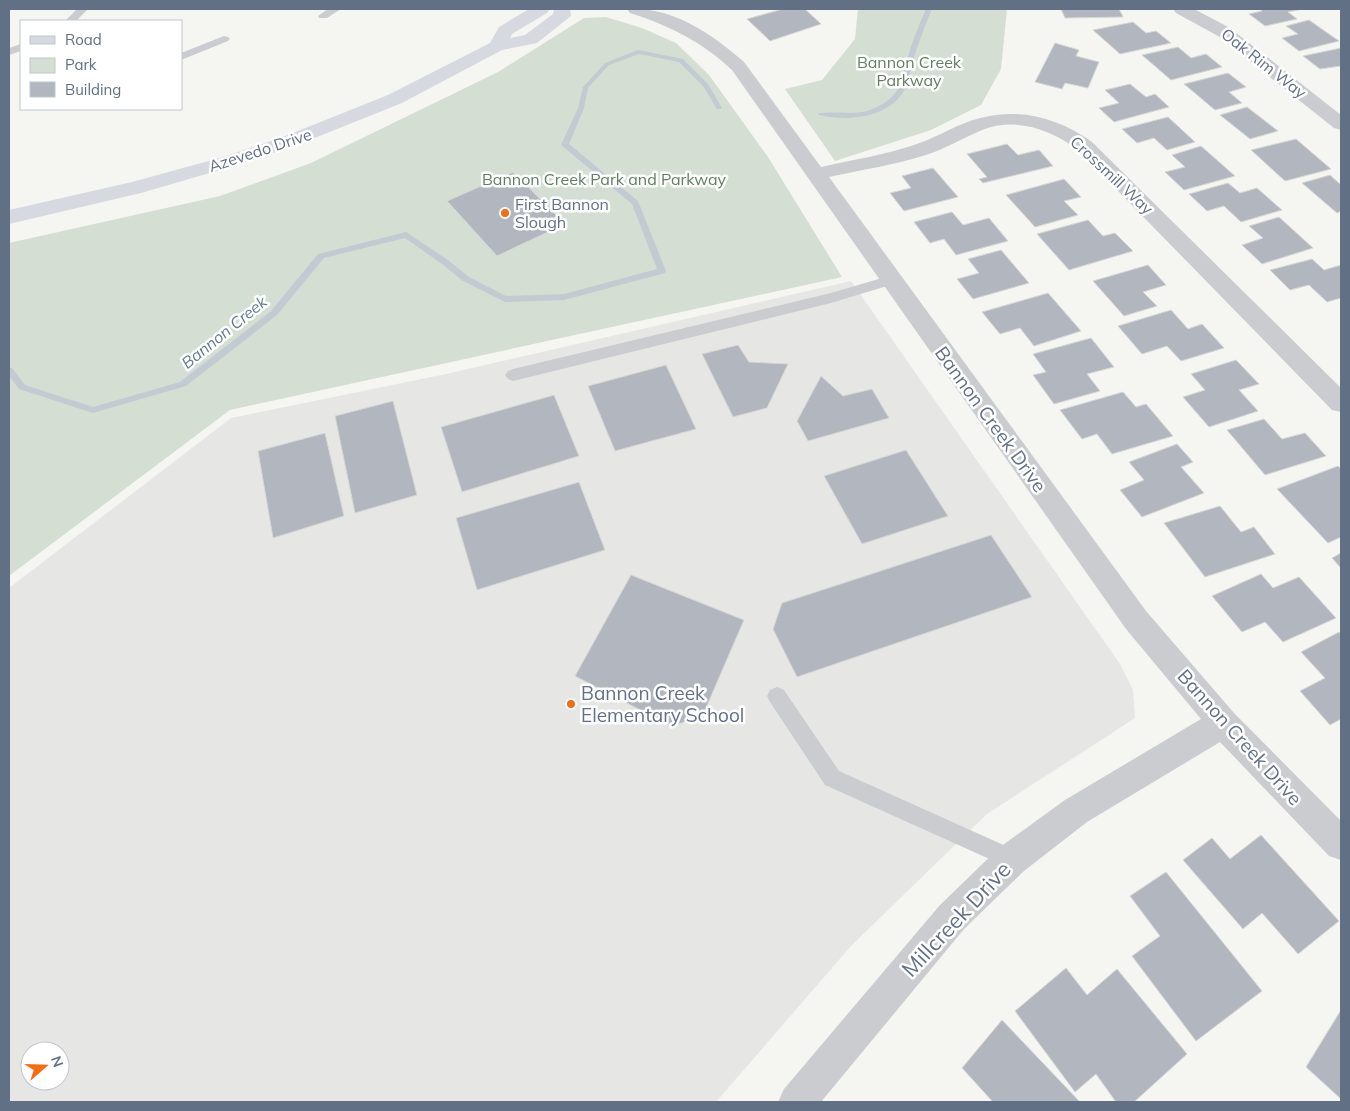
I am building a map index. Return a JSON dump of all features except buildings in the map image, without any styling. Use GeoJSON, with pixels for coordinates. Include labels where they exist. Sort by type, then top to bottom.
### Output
{"type":"FeatureCollection","features":[{"type":"Feature","properties":{"kind":"street","name":"Azevedo Drive"},"geometry":{"type":"LineString","coordinates":[[497,46],[506,31],[541,9]]}},
{"type":"Feature","properties":{"kind":"street","name":"Azevedo Drive"},"geometry":{"type":"LineString","coordinates":[[9,217],[134,188],[230,161],[290,141],[395,99],[497,46],[531,39],[562,16],[562,9]]}},
{"type":"Feature","properties":{"kind":"street","name":"Bannon Creek Drive"},"geometry":{"type":"LineString","coordinates":[[636,9],[684,26],[723,51],[738,66],[1136,620],[1223,722],[1341,844]]}},
{"type":"Feature","properties":{"kind":"street","name":"Oak Rim Way"},"geometry":{"type":"LineString","coordinates":[[1182,9],[1224,32],[1341,124]]}},
{"type":"Feature","properties":{"kind":"street","name":"Crossmill Way"},"geometry":{"type":"LineString","coordinates":[[816,174],[918,151],[945,142],[983,123],[997,120],[1030,120],[1046,124],[1074,137],[1085,146],[1341,403]]}},
{"type":"Feature","properties":{"kind":"street","name":"Millcreek Drive"},"geometry":{"type":"LineString","coordinates":[[797,1102],[952,917],[1012,859],[1076,811],[1223,722]]}},
{"type":"Feature","properties":{"kind":"lane"},"geometry":{"type":"LineString","coordinates":[[71,20],[83,9]]}},
{"type":"Feature","properties":{"kind":"lane"},"geometry":{"type":"LineString","coordinates":[[323,16],[336,9]]}},
{"type":"Feature","properties":{"kind":"lane"},"geometry":{"type":"LineString","coordinates":[[182,57],[224,39]]}},
{"type":"Feature","properties":{"kind":"lane"},"geometry":{"type":"LineString","coordinates":[[513,375],[831,298],[892,280]]}},
{"type":"Feature","properties":{"kind":"lane"},"geometry":{"type":"LineString","coordinates":[[777,696],[832,778],[1012,859]]}},
{"type":"Feature","properties":{"kind":"shaded area","name":"Bannon Creek Elementary School"},"geometry":{"type":"Polygon","coordinates":[[[851,281],[1120,664],[1133,690],[1135,718],[987,814],[851,946],[716,1102],[9,1102],[9,588],[231,418],[446,374],[851,281]]]}},
{"type":"Feature","properties":{"kind":"green space","name":"Bannon Creek Parkway"},"geometry":{"type":"Polygon","coordinates":[[[858,9],[1007,9],[1001,69],[981,105],[931,130],[835,161],[785,89],[822,80],[855,39],[858,9]]]}},
{"type":"Feature","properties":{"kind":"green space","name":"Bannon Creek Park and Parkway"},"geometry":{"type":"Polygon","coordinates":[[[606,17],[642,28],[676,43],[709,75],[768,157],[842,277],[230,410],[9,576],[9,243],[220,196],[311,163],[498,72],[584,18],[606,17]]]}},
{"type":"Feature","properties":{"kind":"waterway","name":"Bannon Creek"},"geometry":{"type":"LineString","coordinates":[[821,114],[841,116],[863,114],[883,107],[892,101],[903,87],[908,67],[929,9]]}},
{"type":"Feature","properties":{"kind":"waterway","name":"Bannon Creek"},"geometry":{"type":"LineString","coordinates":[[9,370],[22,387],[93,410],[183,384],[274,313],[321,256],[406,235],[466,279],[505,299],[564,297],[662,271],[635,203],[565,145],[581,108],[585,88],[607,64],[638,52],[681,60],[706,85],[719,108]]}},
{"type":"Feature","properties":{"kind":"place","name":"First Bannon Slough"},"geometry":{"type":"Point","coordinates":[505,213]}},
{"type":"Feature","properties":{"kind":"place","name":"Bannon Creek Elementary School"},"geometry":{"type":"Point","coordinates":[571,704]}}]}
